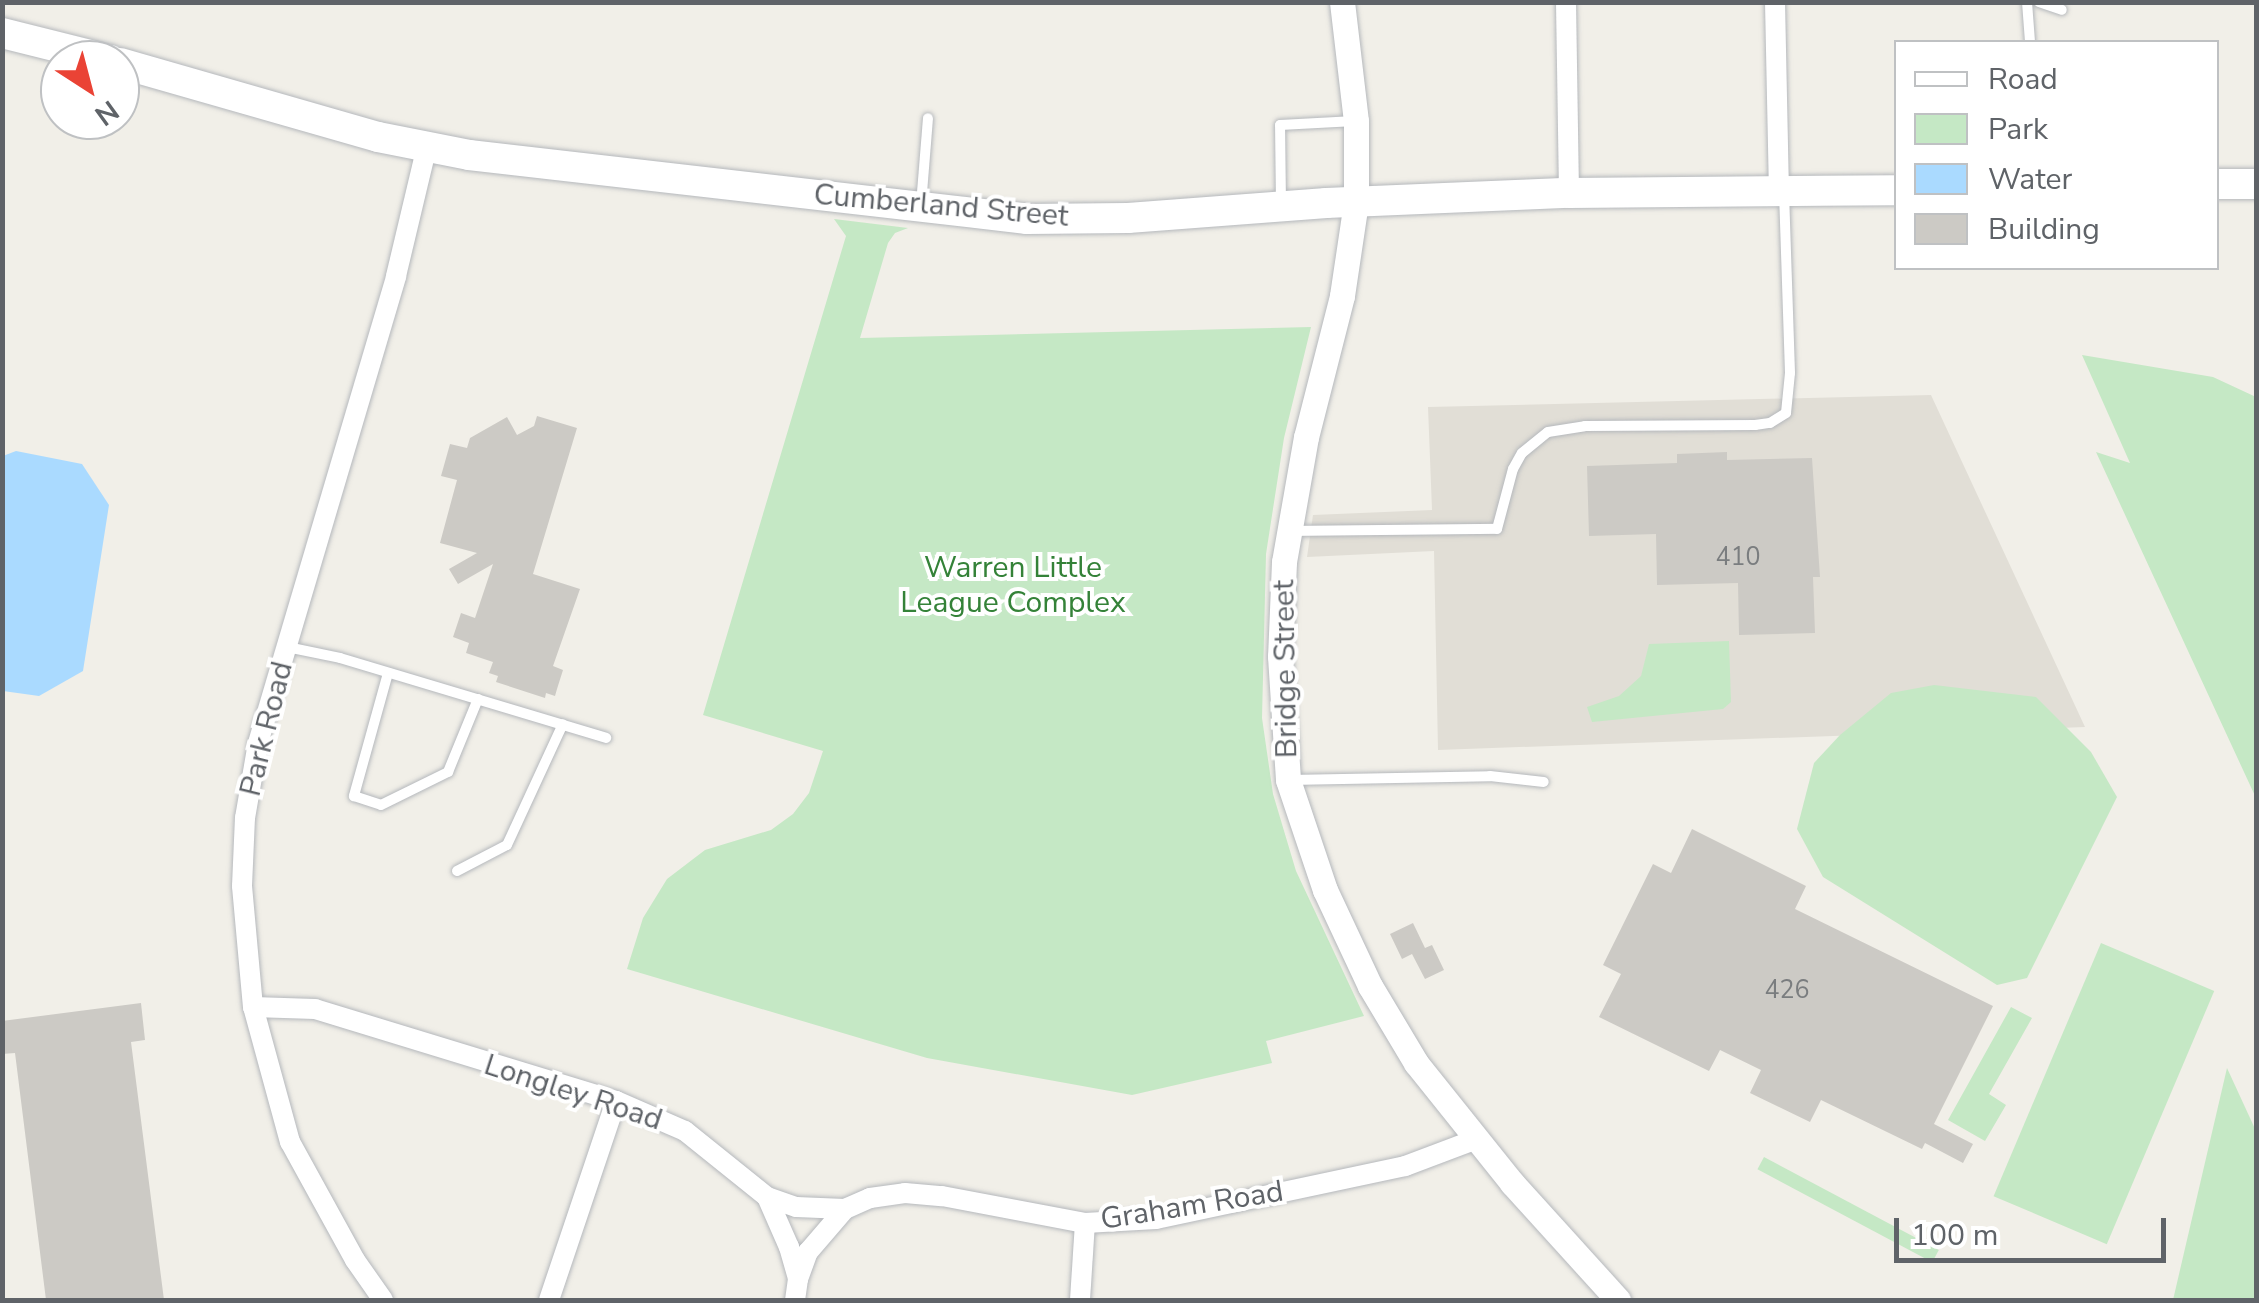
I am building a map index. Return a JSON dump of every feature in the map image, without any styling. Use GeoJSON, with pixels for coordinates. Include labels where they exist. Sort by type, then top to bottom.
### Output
{"type":"FeatureCollection","features":[{"type":"Feature","properties":{"kind":"main road"},"geometry":{"type":"LineString","coordinates":[[2,33],[40,42]]}},
{"type":"Feature","properties":{"kind":"main road","name":"Cumberland Street"},"geometry":{"type":"LineString","coordinates":[[140,69],[378,137],[469,155],[1062,220],[1569,193],[1894,190]]}},
{"type":"Feature","properties":{"kind":"main road"},"geometry":{"type":"LineString","coordinates":[[2219,184],[2256,184]]}},
{"type":"Feature","properties":{"kind":"street","name":"Bridge Street"},"geometry":{"type":"LineString","coordinates":[[1342,2],[1356,121],[1356,202],[1342,296],[1306,437],[1290,531],[1280,656],[1288,780],[1311,855],[1370,986],[1416,1063],[1618,1300]]}},
{"type":"Feature","properties":{"kind":"street"},"geometry":{"type":"LineString","coordinates":[[1566,2],[1569,193]]}},
{"type":"Feature","properties":{"kind":"street"},"geometry":{"type":"LineString","coordinates":[[1775,2],[1782,192]]}},
{"type":"Feature","properties":{"kind":"street","name":"Park Road"},"geometry":{"type":"LineString","coordinates":[[383,1300],[355,1260],[290,1142],[254,1007],[242,886],[246,818],[258,744],[396,276],[428,146]]}},
{"type":"Feature","properties":{"kind":"street","name":"Longley Road"},"geometry":{"type":"LineString","coordinates":[[254,1007],[314,1009],[616,1102],[686,1131],[767,1197],[782,1226],[796,1290]]}},
{"type":"Feature","properties":{"kind":"street"},"geometry":{"type":"LineString","coordinates":[[549,1300],[616,1102]]}},
{"type":"Feature","properties":{"kind":"street","name":"Graham Road"},"geometry":{"type":"LineString","coordinates":[[767,1197],[796,1207],[845,1209],[870,1198],[905,1193],[942,1196],[1085,1224],[1156,1218],[1222,1206],[1405,1166],[1478,1139]]}},
{"type":"Feature","properties":{"kind":"street"},"geometry":{"type":"LineString","coordinates":[[796,1290],[819,1237],[845,1209]]}},
{"type":"Feature","properties":{"kind":"street"},"geometry":{"type":"LineString","coordinates":[[1080,1300],[1085,1224]]}},
{"type":"Feature","properties":{"kind":"lane"},"geometry":{"type":"LineString","coordinates":[[2027,2],[2030,40]]}},
{"type":"Feature","properties":{"kind":"lane"},"geometry":{"type":"LineString","coordinates":[[2038,2],[2062,10]]}},
{"type":"Feature","properties":{"kind":"lane"},"geometry":{"type":"LineString","coordinates":[[920,206],[928,118]]}},
{"type":"Feature","properties":{"kind":"lane"},"geometry":{"type":"LineString","coordinates":[[1280,206],[1280,125],[1356,121]]}},
{"type":"Feature","properties":{"kind":"lane"},"geometry":{"type":"LineString","coordinates":[[1290,531],[1497,529],[1513,469],[1533,441],[1548,432],[1586,426],[1754,425],[1770,423],[1786,412],[1790,373],[1782,192]]}},
{"type":"Feature","properties":{"kind":"lane"},"geometry":{"type":"LineString","coordinates":[[287,647],[606,738]]}},
{"type":"Feature","properties":{"kind":"lane"},"geometry":{"type":"LineString","coordinates":[[388,673],[354,796],[382,805],[448,772],[478,699]]}},
{"type":"Feature","properties":{"kind":"lane"},"geometry":{"type":"LineString","coordinates":[[457,871],[507,845],[563,724]]}},
{"type":"Feature","properties":{"kind":"lane"},"geometry":{"type":"LineString","coordinates":[[1288,780],[1490,776],[1544,782]]}},
{"type":"Feature","properties":{"kind":"shaded area"},"geometry":{"type":"Polygon","coordinates":[[[1931,395],[2085,727],[1438,750],[1434,551],[1307,557],[1313,515],[1432,510],[1428,407],[1931,395]]]}},
{"type":"Feature","properties":{"kind":"green space","name":"Warren Little League Complex"},"geometry":{"type":"Polygon","coordinates":[[[834,219],[908,228],[895,233],[888,243],[860,338],[1311,327],[1284,438],[1266,554],[1262,718],[1273,794],[1296,871],[1364,1016],[1266,1041],[1272,1063],[1132,1095],[927,1058],[627,969],[643,918],[667,879],[705,850],[771,830],[793,814],[809,793],[823,751],[703,715],[846,236],[834,219]]]}},
{"type":"Feature","properties":{"kind":"green space"},"geometry":{"type":"Polygon","coordinates":[[[2082,355],[2213,377],[2256,397],[2256,798],[2096,452],[2130,463],[2082,355]]]}},
{"type":"Feature","properties":{"kind":"green space"},"geometry":{"type":"Polygon","coordinates":[[[1729,641],[1731,702],[1723,709],[1592,722],[1587,707],[1619,696],[1641,676],[1649,644],[1729,641]]]}},
{"type":"Feature","properties":{"kind":"green space"},"geometry":{"type":"Polygon","coordinates":[[[1934,685],[2036,697],[2091,752],[2117,797],[2027,978],[1997,985],[1823,877],[1797,829],[1814,763],[1840,735],[1891,693],[1934,685]]]}},
{"type":"Feature","properties":{"kind":"green space"},"geometry":{"type":"Polygon","coordinates":[[[2101,943],[2214,991],[2107,1244],[1994,1196],[2101,943]]]}},
{"type":"Feature","properties":{"kind":"green space"},"geometry":{"type":"Polygon","coordinates":[[[2011,1007],[2032,1018],[1989,1094],[2006,1105],[1985,1141],[1948,1120],[2011,1007]]]}},
{"type":"Feature","properties":{"kind":"green space"},"geometry":{"type":"Polygon","coordinates":[[[2227,1068],[2256,1131],[2256,1300],[2173,1300],[2227,1068]]]}},
{"type":"Feature","properties":{"kind":"green space"},"geometry":{"type":"Polygon","coordinates":[[[1764,1157],[1939,1250],[1932,1262],[1757,1169],[1764,1157]]]}},
{"type":"Feature","properties":{"kind":"water"},"geometry":{"type":"Polygon","coordinates":[[[16,451],[82,464],[109,505],[83,671],[39,696],[3,691],[3,456],[16,451]]]}},
{"type":"Feature","properties":{"kind":"building"},"geometry":{"type":"Polygon","coordinates":[[[537,416],[577,428],[533,574],[580,589],[553,666],[563,670],[555,696],[546,693],[545,698],[496,682],[498,676],[489,673],[493,662],[466,653],[469,643],[453,637],[461,613],[475,618],[493,564],[458,584],[449,569],[477,553],[440,543],[457,480],[441,476],[450,444],[467,448],[470,438],[507,417],[517,435],[534,426],[537,416]]]}},
{"type":"Feature","properties":{"kind":"building"},"geometry":{"type":"Polygon","coordinates":[[[1727,452],[1727,460],[1812,458],[1820,577],[1813,577],[1815,633],[1739,635],[1738,583],[1657,585],[1656,534],[1589,536],[1587,466],[1677,463],[1677,454],[1727,452]]]}},
{"type":"Feature","properties":{"kind":"building"},"geometry":{"type":"Polygon","coordinates":[[[1692,829],[1806,886],[1795,909],[1993,1006],[1934,1124],[1973,1144],[1963,1163],[1925,1143],[1922,1149],[1821,1100],[1810,1122],[1750,1093],[1761,1070],[1720,1050],[1709,1071],[1599,1017],[1621,974],[1603,965],[1653,864],[1671,873],[1692,829]]]}},
{"type":"Feature","properties":{"kind":"building"},"geometry":{"type":"Polygon","coordinates":[[[1413,923],[1425,948],[1432,945],[1444,970],[1425,979],[1412,954],[1402,959],[1390,934],[1413,923]]]}},
{"type":"Feature","properties":{"kind":"building"},"geometry":{"type":"Polygon","coordinates":[[[141,1003],[145,1040],[131,1042],[164,1300],[46,1300],[15,1053],[2,1054],[2,1021],[141,1003]]]}}]}
